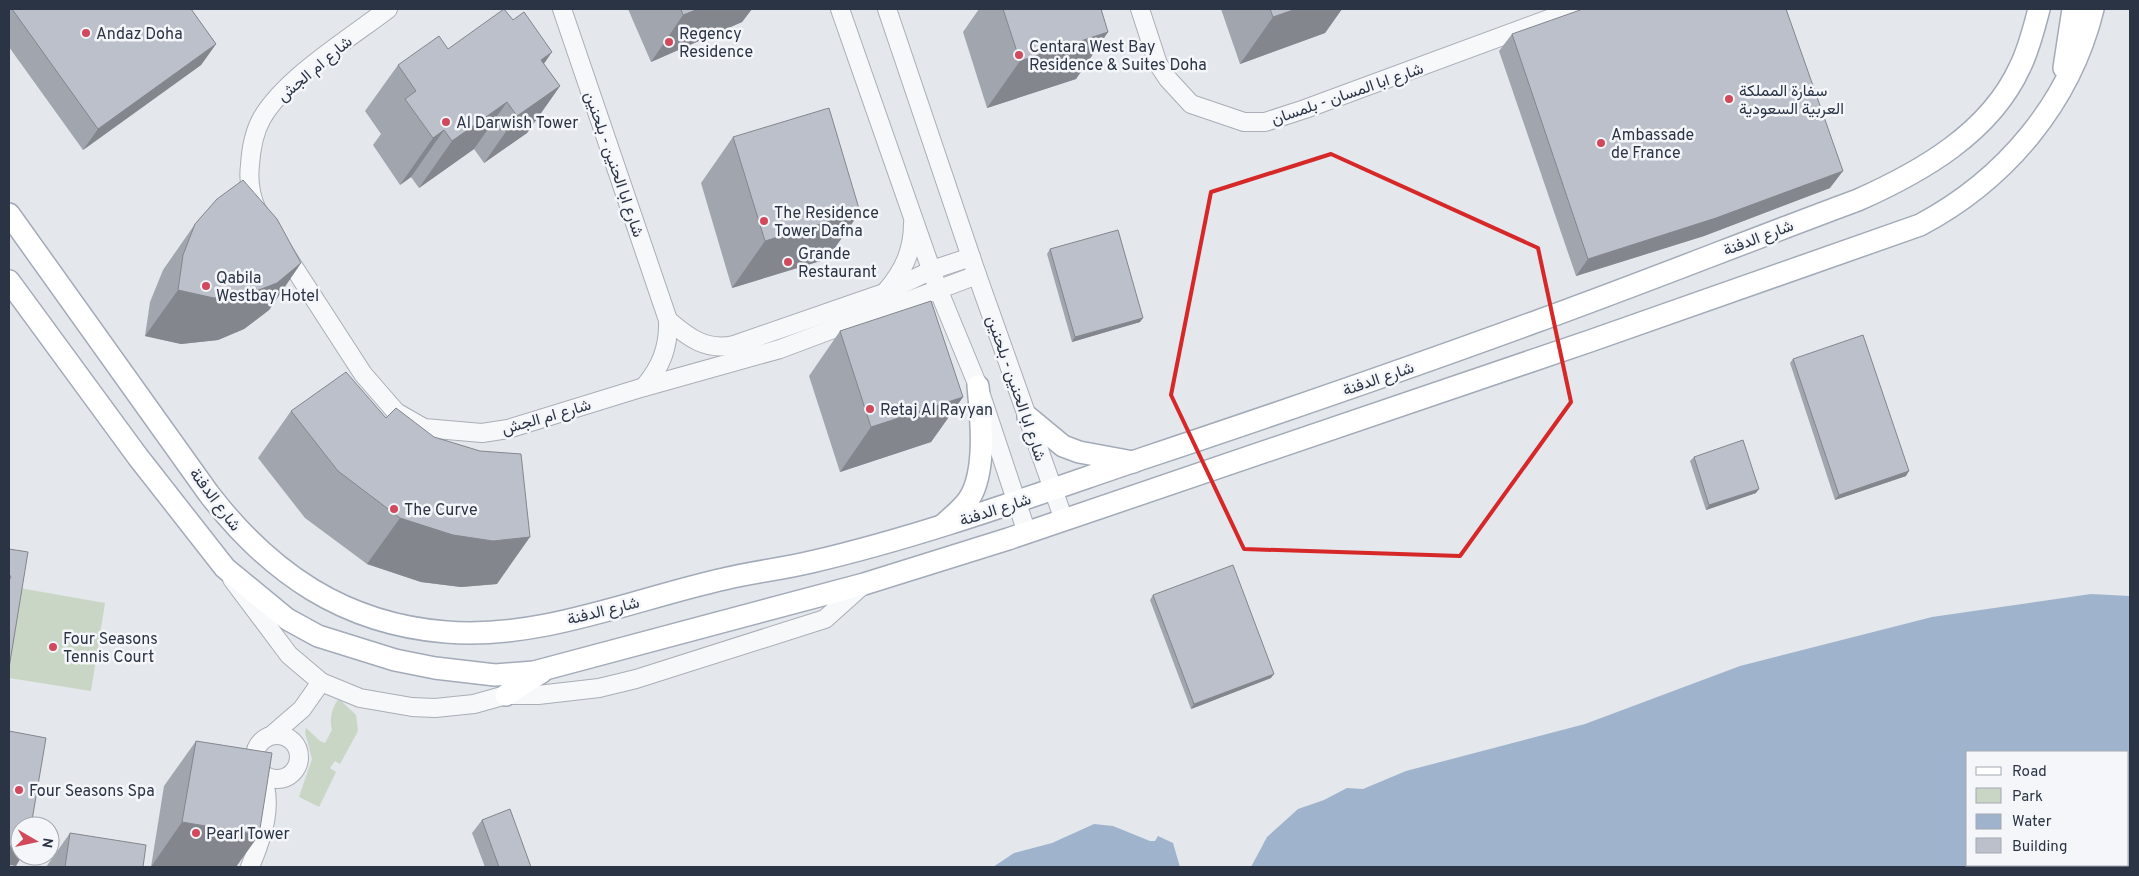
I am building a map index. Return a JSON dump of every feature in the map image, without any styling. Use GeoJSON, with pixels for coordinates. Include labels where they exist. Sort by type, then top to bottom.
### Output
{"type":"FeatureCollection","features":[{"type":"Feature","properties":{"kind":"main road","name":"شارع الدفنة"},"geometry":{"type":"LineString","coordinates":[[9,214],[232,523],[249,541],[286,573],[328,598],[373,617],[396,624],[469,634],[518,630],[722,579],[809,562],[942,526],[1134,462],[1538,321],[1858,200],[1895,184],[1950,150],[1990,112],[2007,91],[2020,68],[2038,9]]}},
{"type":"Feature","properties":{"kind":"main road"},"geometry":{"type":"LineString","coordinates":[[2061,90],[2074,9]]}},
{"type":"Feature","properties":{"kind":"main road","name":"شارع الدفنة"},"geometry":{"type":"LineString","coordinates":[[9,281],[138,456],[225,568],[287,619],[318,636],[350,647],[435,668],[495,675],[534,672],[864,584],[1027,533],[1590,341],[1920,225],[1949,209],[2001,168],[2029,138],[2061,90],[2085,38],[2093,9]]}},
{"type":"Feature","properties":{"kind":"main road"},"geometry":{"type":"LineString","coordinates":[[942,526],[969,498],[980,464],[981,440],[978,386]]}},
{"type":"Feature","properties":{"kind":"main road"},"geometry":{"type":"LineString","coordinates":[[1028,417],[1063,446],[1079,452],[1134,462]]}},
{"type":"Feature","properties":{"kind":"main road"},"geometry":{"type":"LineString","coordinates":[[506,695],[546,669]]}},
{"type":"Feature","properties":{"kind":"street","name":"شارع ام الجش"},"geometry":{"type":"LineString","coordinates":[[388,9],[276,96],[261,119],[252,145],[249,176],[254,206],[362,374],[396,412],[424,428],[482,433],[508,429],[644,387],[780,350],[977,275]]}},
{"type":"Feature","properties":{"kind":"street","name":"شارع ابا الحنين - بلحنين"},"geometry":{"type":"LineString","coordinates":[[562,9],[668,320],[669,332],[664,356],[659,368],[644,387]]}},
{"type":"Feature","properties":{"kind":"street"},"geometry":{"type":"LineString","coordinates":[[840,9],[914,215],[938,289],[978,386],[1027,533]]}},
{"type":"Feature","properties":{"kind":"street","name":"شارع ابا الحنين - بلحنين"},"geometry":{"type":"LineString","coordinates":[[887,9],[977,275],[1064,520]]}},
{"type":"Feature","properties":{"kind":"street","name":"شارع ابا المسان - بلمسان"},"geometry":{"type":"LineString","coordinates":[[1140,9],[1158,64],[1190,104],[1244,122],[1265,122],[1305,109],[1576,9]]}},
{"type":"Feature","properties":{"kind":"street"},"geometry":{"type":"LineString","coordinates":[[884,292],[898,276],[908,257],[913,236],[914,215]]}},
{"type":"Feature","properties":{"kind":"street"},"geometry":{"type":"LineString","coordinates":[[668,320],[689,338],[702,344],[722,348],[884,292],[932,270],[971,257]]}},
{"type":"Feature","properties":{"kind":"street"},"geometry":{"type":"LineString","coordinates":[[872,316],[927,319],[955,334]]}},
{"type":"Feature","properties":{"kind":"street","name":"شارع الدفنة"},"geometry":{"type":"LineString","coordinates":[[225,568],[251,607],[289,655],[321,682],[360,698],[412,708],[474,704],[506,695],[538,695],[599,688],[636,679],[825,619],[864,584]]}},
{"type":"Feature","properties":{"kind":"street"},"geometry":{"type":"LineString","coordinates":[[250,867],[264,827],[268,806],[266,788],[257,765],[257,749],[261,742],[272,736],[302,708],[321,682]]}},
{"type":"Feature","properties":{"kind":"street"},"geometry":{"type":"LineString","coordinates":[[268,806],[283,778],[296,767],[299,756],[295,745],[302,708]]}},
{"type":"Feature","properties":{"kind":"street"},"geometry":{"type":"LineString","coordinates":[[272,736],[285,737],[295,745]]}},
{"type":"Feature","properties":{"kind":"street"},"geometry":{"type":"LineString","coordinates":[[261,772],[274,778],[283,778]]}},
{"type":"Feature","properties":{"kind":"highlighted area"},"geometry":{"type":"Polygon","coordinates":[[[1331,154],[1538,248],[1571,402],[1460,556],[1244,549],[1171,395],[1211,192],[1331,154]]]}},
{"type":"Feature","properties":{"kind":"green space","name":"Four Seasons Tennis Court"},"geometry":{"type":"Polygon","coordinates":[[[14,587],[105,603],[91,691],[9,678],[9,616],[14,587]]]}},
{"type":"Feature","properties":{"kind":"green space"},"geometry":{"type":"Polygon","coordinates":[[[339,699],[356,715],[358,731],[340,764],[335,761],[330,768],[336,772],[319,807],[299,797],[312,759],[305,732],[306,728],[320,741],[325,743],[332,730],[332,713],[339,699]]]}},
{"type":"Feature","properties":{"kind":"water"},"geometry":{"type":"Polygon","coordinates":[[[2091,594],[2130,596],[2130,867],[1251,867],[1267,837],[1298,809],[1324,800],[1347,788],[1363,789],[1406,771],[1585,724],[1740,666],[1932,617],[2091,594]]]}},
{"type":"Feature","properties":{"kind":"water"},"geometry":{"type":"Polygon","coordinates":[[[1094,824],[1113,826],[1150,841],[1155,841],[1158,836],[1173,843],[1180,867],[993,867],[1014,853],[1052,843],[1094,824]]]}},
{"type":"Feature","properties":{"kind":"building"},"geometry":{"type":"Polygon","coordinates":[[[12,9],[191,9],[216,44],[98,129],[12,9]]]}},
{"type":"Feature","properties":{"kind":"building"},"geometry":{"type":"Polygon","coordinates":[[[504,9],[513,20],[524,12],[552,52],[541,60],[560,86],[517,116],[507,102],[452,141],[444,130],[433,138],[405,99],[416,91],[398,65],[439,36],[448,49],[504,9]]]}},
{"type":"Feature","properties":{"kind":"building"},"geometry":{"type":"Polygon","coordinates":[[[681,9],[698,9],[683,15],[681,9]]]}},
{"type":"Feature","properties":{"kind":"building"},"geometry":{"type":"Polygon","coordinates":[[[1003,9],[1101,9],[1108,32],[1020,61],[1003,9]]]}},
{"type":"Feature","properties":{"kind":"building"},"geometry":{"type":"Polygon","coordinates":[[[1270,9],[1296,9],[1273,17],[1270,9]]]}},
{"type":"Feature","properties":{"kind":"building"},"geometry":{"type":"Polygon","coordinates":[[[1583,9],[1786,9],[1843,171],[1716,218],[1588,259],[1512,34],[1583,9]]]}},
{"type":"Feature","properties":{"kind":"building"},"geometry":{"type":"Polygon","coordinates":[[[829,108],[860,212],[765,241],[733,137],[829,108]]]}},
{"type":"Feature","properties":{"kind":"building"},"geometry":{"type":"Polygon","coordinates":[[[243,180],[277,219],[301,263],[277,283],[251,293],[214,298],[178,290],[183,255],[195,224],[217,199],[243,180]]]}},
{"type":"Feature","properties":{"kind":"building"},"geometry":{"type":"Polygon","coordinates":[[[1118,230],[1143,318],[1075,337],[1050,249],[1118,230]]]}},
{"type":"Feature","properties":{"kind":"building"},"geometry":{"type":"Polygon","coordinates":[[[931,301],[963,397],[871,427],[840,331],[931,301]]]}},
{"type":"Feature","properties":{"kind":"building"},"geometry":{"type":"Polygon","coordinates":[[[1863,335],[1909,471],[1839,495],[1793,359],[1863,335]]]}},
{"type":"Feature","properties":{"kind":"building"},"geometry":{"type":"Polygon","coordinates":[[[346,372],[386,418],[396,408],[434,437],[480,451],[521,454],[530,537],[493,541],[453,535],[400,518],[338,471],[291,411],[346,372]]]}},
{"type":"Feature","properties":{"kind":"building"},"geometry":{"type":"Polygon","coordinates":[[[1743,440],[1759,489],[1709,505],[1694,457],[1743,440]]]}},
{"type":"Feature","properties":{"kind":"building"},"geometry":{"type":"Polygon","coordinates":[[[9,549],[28,552],[9,668],[9,580],[11,577],[9,574],[9,549]]]}},
{"type":"Feature","properties":{"kind":"building"},"geometry":{"type":"Polygon","coordinates":[[[1233,565],[1274,674],[1194,704],[1153,595],[1233,565]]]}},
{"type":"Feature","properties":{"kind":"building"},"geometry":{"type":"Polygon","coordinates":[[[9,731],[46,738],[33,816],[10,816],[9,846],[9,731]]]}},
{"type":"Feature","properties":{"kind":"building"},"geometry":{"type":"Polygon","coordinates":[[[196,741],[272,753],[259,835],[182,822],[196,741]]]}},
{"type":"Feature","properties":{"kind":"building"},"geometry":{"type":"Polygon","coordinates":[[[510,809],[531,867],[499,867],[482,820],[510,809]]]}},
{"type":"Feature","properties":{"kind":"building"},"geometry":{"type":"Polygon","coordinates":[[[70,833],[146,845],[143,867],[65,867],[70,833]]]}},
{"type":"Feature","properties":{"kind":"place","name":"Andaz Doha"},"geometry":{"type":"Point","coordinates":[86,33]}},
{"type":"Feature","properties":{"kind":"place","name":"Regency Residence"},"geometry":{"type":"Point","coordinates":[669,42]}},
{"type":"Feature","properties":{"kind":"place","name":"Centara West Bay Residence & Suites Doha"},"geometry":{"type":"Point","coordinates":[1019,55]}},
{"type":"Feature","properties":{"kind":"place","name":"سفارة المملكة العربية السعودية"},"geometry":{"type":"Point","coordinates":[1729,99]}},
{"type":"Feature","properties":{"kind":"place","name":"Al Darwish Tower"},"geometry":{"type":"Point","coordinates":[446,122]}},
{"type":"Feature","properties":{"kind":"place","name":"Ambassade de France"},"geometry":{"type":"Point","coordinates":[1601,143]}},
{"type":"Feature","properties":{"kind":"place","name":"The Residence Tower Dafna"},"geometry":{"type":"Point","coordinates":[764,221]}},
{"type":"Feature","properties":{"kind":"place","name":"Grande Restaurant"},"geometry":{"type":"Point","coordinates":[788,262]}},
{"type":"Feature","properties":{"kind":"place","name":"Qabila Westbay Hotel"},"geometry":{"type":"Point","coordinates":[206,286]}},
{"type":"Feature","properties":{"kind":"place","name":"Retaj Al Rayyan"},"geometry":{"type":"Point","coordinates":[870,409]}},
{"type":"Feature","properties":{"kind":"place","name":"The Curve"},"geometry":{"type":"Point","coordinates":[394,509]}},
{"type":"Feature","properties":{"kind":"place","name":"Four Seasons Tennis Court"},"geometry":{"type":"Point","coordinates":[53,647]}},
{"type":"Feature","properties":{"kind":"place","name":"Four Seasons Spa"},"geometry":{"type":"Point","coordinates":[19,790]}},
{"type":"Feature","properties":{"kind":"place","name":"Pearl Tower"},"geometry":{"type":"Point","coordinates":[196,833]}}]}
